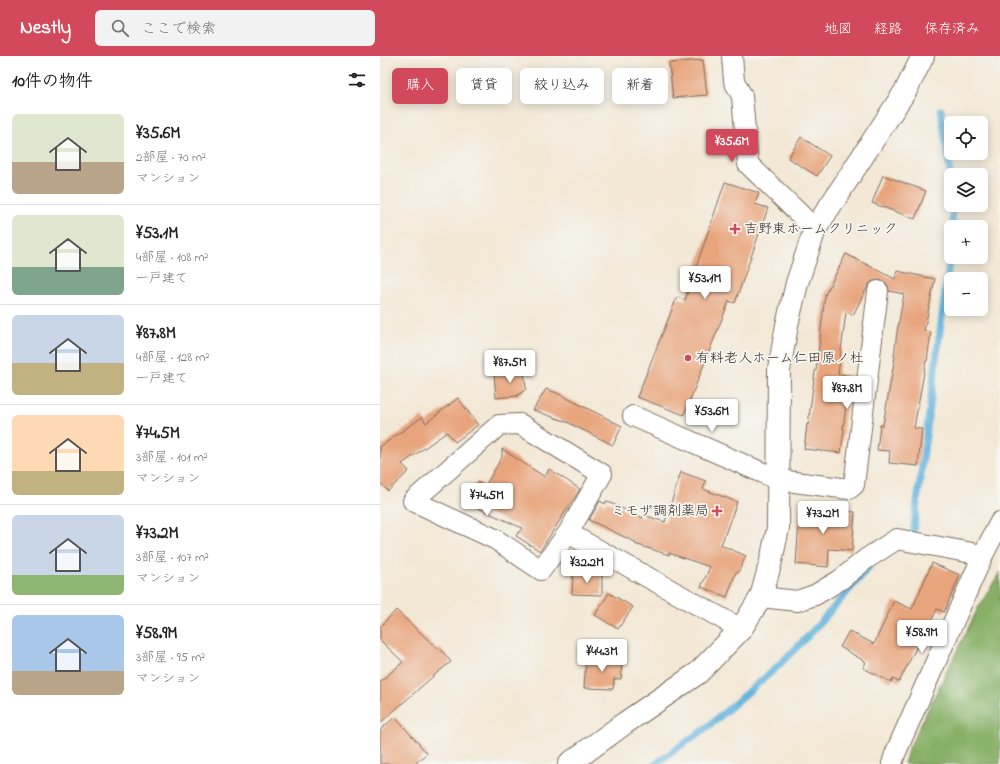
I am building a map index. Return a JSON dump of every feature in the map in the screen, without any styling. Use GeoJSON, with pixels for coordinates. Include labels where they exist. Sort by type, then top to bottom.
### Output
{"type":"FeatureCollection","features":[{"type":"Feature","properties":{"kind":"street"},"geometry":{"type":"LineString","coordinates":[[732,56],[734,81],[742,96],[748,164],[816,229]]}},
{"type":"Feature","properties":{"kind":"street"},"geometry":{"type":"LineString","coordinates":[[569,764],[625,723],[698,673],[741,629],[761,597],[778,528],[779,370],[789,318],[798,284],[816,229],[906,90],[923,56]]}},
{"type":"Feature","properties":{"kind":"street"},"geometry":{"type":"LineString","coordinates":[[633,416],[778,480],[849,489],[854,485],[878,291]]}},
{"type":"Feature","properties":{"kind":"street"},"geometry":{"type":"LineString","coordinates":[[520,424],[602,474],[568,532],[541,570],[495,539],[413,501],[499,425],[520,424]]}},
{"type":"Feature","properties":{"kind":"street"},"geometry":{"type":"LineString","coordinates":[[892,764],[901,740],[983,555],[1000,522]]}},
{"type":"Feature","properties":{"kind":"street"},"geometry":{"type":"LineString","coordinates":[[568,532],[741,629]]}},
{"type":"Feature","properties":{"kind":"street"},"geometry":{"type":"LineString","coordinates":[[761,597],[798,601],[814,595],[840,580],[866,559],[897,538],[983,555]]}},
{"type":"Feature","properties":{"kind":"green space"},"geometry":{"type":"Polygon","coordinates":[[[1000,572],[1000,764],[904,764],[908,750],[978,608],[1000,572]]]}},
{"type":"Feature","properties":{"kind":"building"},"geometry":{"type":"Polygon","coordinates":[[[703,60],[707,95],[673,98],[669,63],[703,60]]]}},
{"type":"Feature","properties":{"kind":"building"},"geometry":{"type":"Polygon","coordinates":[[[801,137],[830,156],[817,176],[788,158],[801,137]]]}},
{"type":"Feature","properties":{"kind":"building"},"geometry":{"type":"Polygon","coordinates":[[[883,175],[926,191],[915,219],[872,203],[883,175]]]}},
{"type":"Feature","properties":{"kind":"building"},"geometry":{"type":"Polygon","coordinates":[[[725,182],[759,193],[755,204],[768,208],[735,303],[729,301],[684,415],[637,397],[677,297],[685,300],[725,182]]]}},
{"type":"Feature","properties":{"kind":"building"},"geometry":{"type":"Polygon","coordinates":[[[846,254],[895,279],[897,271],[935,279],[924,331],[931,332],[914,428],[922,429],[918,466],[889,463],[890,451],[877,450],[880,425],[883,425],[895,357],[897,332],[904,294],[889,291],[885,282],[880,280],[873,281],[869,284],[853,315],[846,312],[838,374],[850,376],[841,453],[804,449],[816,371],[825,295],[846,254]]]}},
{"type":"Feature","properties":{"kind":"building"},"geometry":{"type":"Polygon","coordinates":[[[524,370],[526,389],[517,396],[496,398],[494,373],[524,370]]]}},
{"type":"Feature","properties":{"kind":"building"},"geometry":{"type":"Polygon","coordinates":[[[546,389],[557,393],[622,426],[613,445],[567,422],[533,410],[546,389]]]}},
{"type":"Feature","properties":{"kind":"building"},"geometry":{"type":"Polygon","coordinates":[[[458,398],[478,425],[455,442],[447,432],[402,464],[409,471],[388,491],[380,483],[380,447],[422,417],[426,423],[458,398]]]}},
{"type":"Feature","properties":{"kind":"building"},"geometry":{"type":"Polygon","coordinates":[[[502,449],[545,477],[549,469],[580,489],[540,551],[516,536],[522,528],[467,503],[477,482],[485,486],[502,457],[502,449]]]}},
{"type":"Feature","properties":{"kind":"building"},"geometry":{"type":"Polygon","coordinates":[[[681,472],[706,481],[703,489],[737,502],[721,545],[746,556],[738,573],[736,572],[727,597],[701,587],[710,567],[669,553],[669,555],[635,544],[635,542],[589,520],[600,501],[605,504],[606,501],[643,518],[644,515],[665,522],[681,472]]]}},
{"type":"Feature","properties":{"kind":"building"},"geometry":{"type":"Polygon","coordinates":[[[800,507],[855,512],[852,551],[829,549],[828,567],[796,564],[800,507]]]}},
{"type":"Feature","properties":{"kind":"building"},"geometry":{"type":"Polygon","coordinates":[[[932,563],[960,575],[944,612],[937,609],[922,641],[920,640],[899,682],[893,679],[891,682],[863,668],[866,662],[840,647],[849,631],[874,644],[894,601],[912,609],[932,563]]]}},
{"type":"Feature","properties":{"kind":"building"},"geometry":{"type":"Polygon","coordinates":[[[573,573],[602,574],[602,595],[572,594],[573,573]]]}},
{"type":"Feature","properties":{"kind":"building"},"geometry":{"type":"Polygon","coordinates":[[[609,593],[633,607],[618,629],[595,615],[609,593]]]}},
{"type":"Feature","properties":{"kind":"building"},"geometry":{"type":"Polygon","coordinates":[[[396,610],[438,649],[440,648],[451,662],[380,723],[380,682],[403,662],[380,640],[380,627],[396,610]]]}},
{"type":"Feature","properties":{"kind":"building"},"geometry":{"type":"Polygon","coordinates":[[[586,657],[622,659],[621,679],[614,679],[613,689],[584,688],[586,657]]]}},
{"type":"Feature","properties":{"kind":"building"},"geometry":{"type":"Polygon","coordinates":[[[395,717],[427,753],[415,764],[380,764],[380,730],[395,717]]]}},
{"type":"Feature","properties":{"kind":"waterway"},"geometry":{"type":"LineString","coordinates":[[941,110],[949,168]]}},
{"type":"Feature","properties":{"kind":"waterway"},"geometry":{"type":"LineString","coordinates":[[952,220],[953,212]]}},
{"type":"Feature","properties":{"kind":"waterway"},"geometry":{"type":"LineString","coordinates":[[913,533],[949,264]]}},
{"type":"Feature","properties":{"kind":"waterway"},"geometry":{"type":"LineString","coordinates":[[655,764],[710,725],[776,668],[809,635],[869,568]]}},
{"type":"Feature","properties":{"kind":"place","name":"吉野東ホームクリニック"},"geometry":{"type":"Point","coordinates":[735,229]}},
{"type":"Feature","properties":{"kind":"place","name":"有料老人ホーム仁田原ノ杜"},"geometry":{"type":"Point","coordinates":[688,358]}},
{"type":"Feature","properties":{"kind":"place","name":"ミモザ調剤薬局"},"geometry":{"type":"Point","coordinates":[717,511]}}]}
